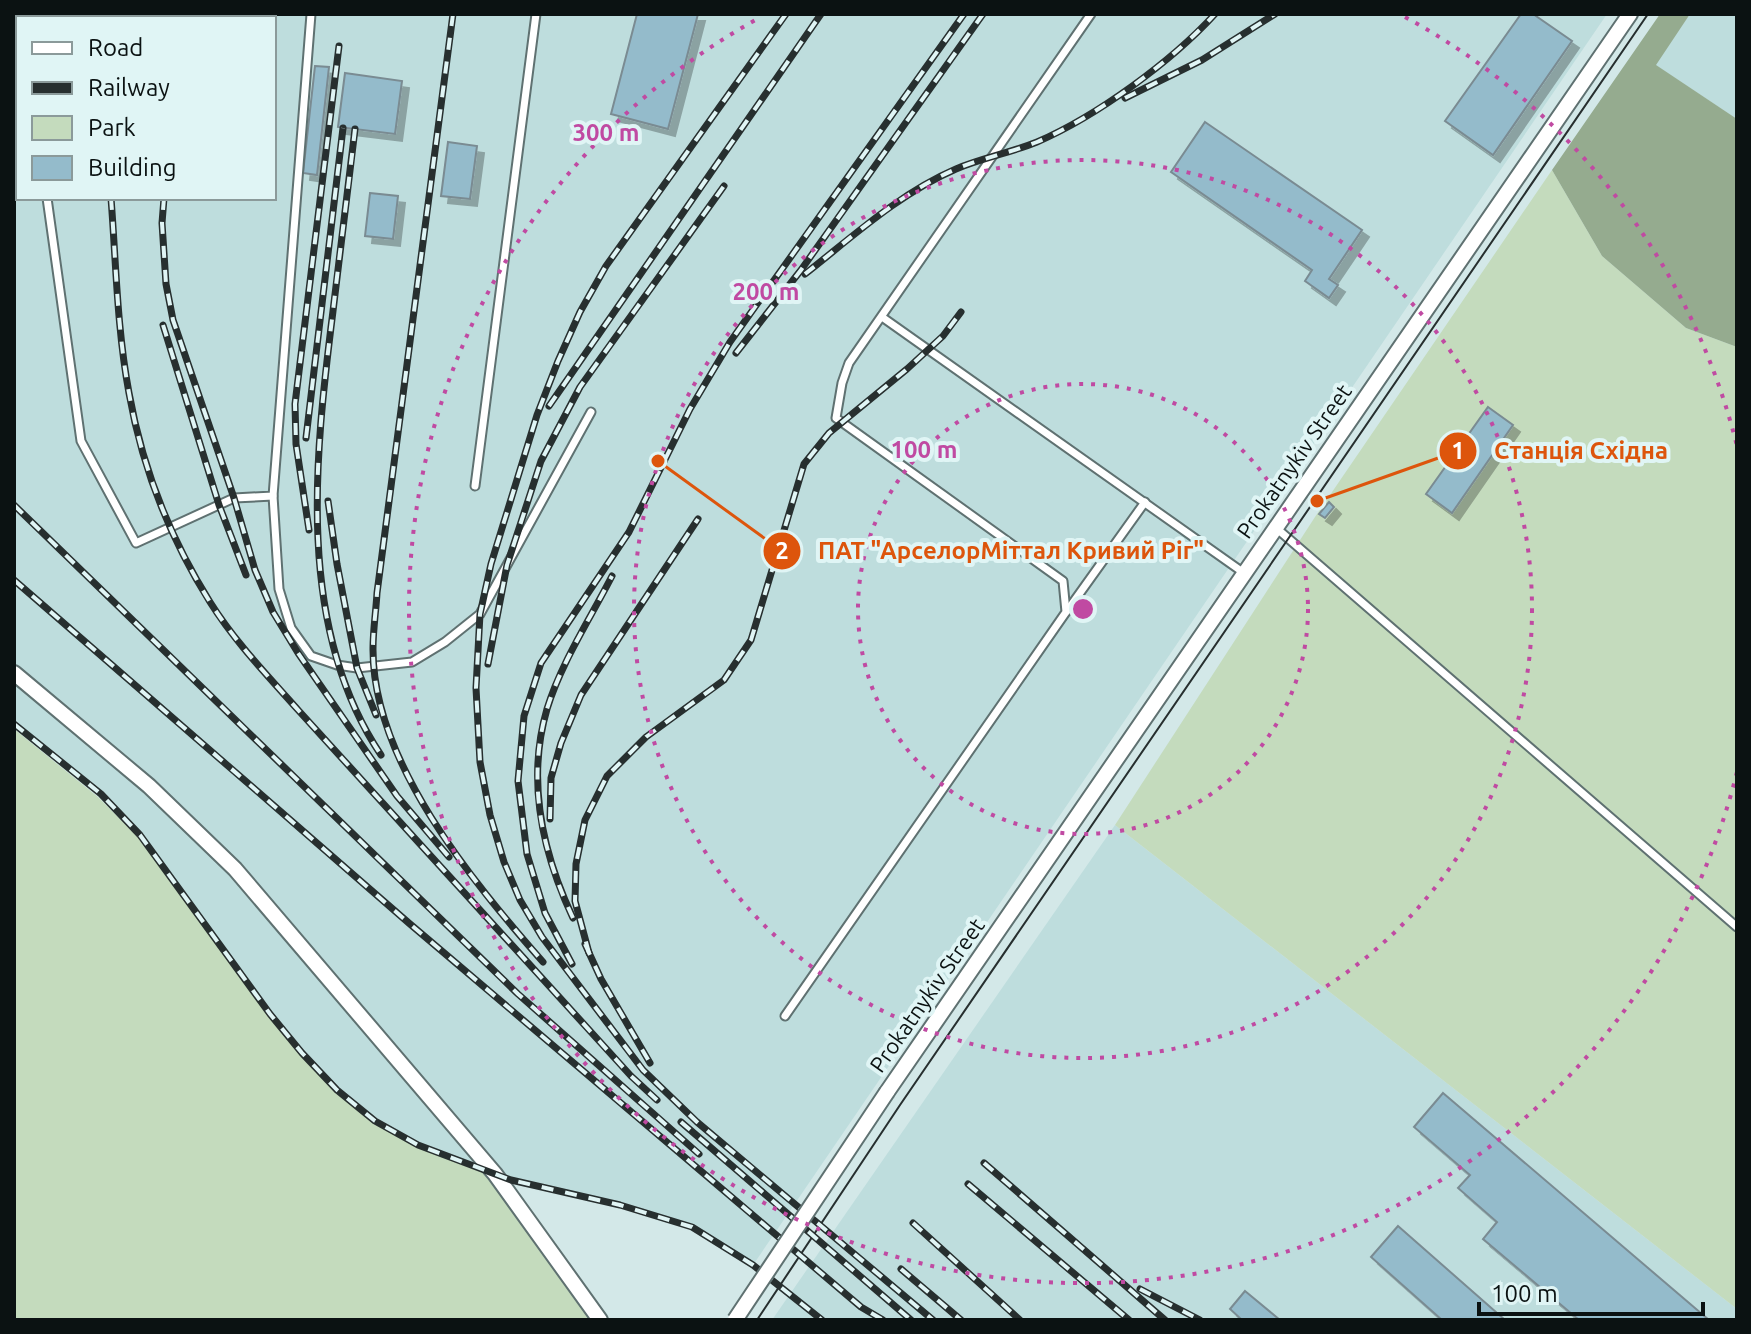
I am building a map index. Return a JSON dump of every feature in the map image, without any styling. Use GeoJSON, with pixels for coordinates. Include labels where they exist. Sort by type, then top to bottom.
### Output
{"type":"FeatureCollection","features":[{"type":"Feature","properties":{"kind":"street","name":"Prokatnykiv Street"},"geometry":{"type":"LineString","coordinates":[[735,1320],[887,1092],[1630,14]]}},
{"type":"Feature","properties":{"kind":"street"},"geometry":{"type":"LineString","coordinates":[[14,673],[149,786],[235,869],[495,1174],[600,1320]]}},
{"type":"Feature","properties":{"kind":"lane"},"geometry":{"type":"LineString","coordinates":[[311,14],[273,496],[279,589],[291,628],[311,656],[357,668],[412,662],[445,642],[480,614],[591,412]]}},
{"type":"Feature","properties":{"kind":"lane"},"geometry":{"type":"LineString","coordinates":[[475,486],[536,14]]}},
{"type":"Feature","properties":{"kind":"lane"},"geometry":{"type":"LineString","coordinates":[[1066,612],[1063,581],[836,418],[849,363],[1091,14]]}},
{"type":"Feature","properties":{"kind":"lane"},"geometry":{"type":"LineString","coordinates":[[47,200],[81,441],[136,543],[234,498],[273,496]]}},
{"type":"Feature","properties":{"kind":"lane"},"geometry":{"type":"LineString","coordinates":[[882,317],[1244,573]]}},
{"type":"Feature","properties":{"kind":"lane"},"geometry":{"type":"LineString","coordinates":[[785,1016],[1145,502]]}},
{"type":"Feature","properties":{"kind":"lane"},"geometry":{"type":"LineString","coordinates":[[1275,527],[1737,927]]}},
{"type":"Feature","properties":{"kind":"shaded area"},"geometry":{"type":"Polygon","coordinates":[[[14,14],[1607,14],[753,1265],[691,1227],[620,1205],[545,1189],[495,1174],[418,1145],[375,1121],[337,1090],[302,1053],[270,1014],[140,835],[101,794],[14,724],[14,14]]]}},
{"type":"Feature","properties":{"kind":"shaded area"},"geometry":{"type":"Polygon","coordinates":[[[1690,14],[1737,14],[1737,119],[1655,65],[1690,14]]]}},
{"type":"Feature","properties":{"kind":"shaded area"},"geometry":{"type":"Polygon","coordinates":[[[1115,825],[1737,1309],[1737,1320],[772,1320],[1115,825]]]}},
{"type":"Feature","properties":{"kind":"green space"},"geometry":{"type":"Polygon","coordinates":[[[1660,14],[1690,14],[1656,65],[1737,119],[1737,347],[1686,328],[1602,256],[1552,170],[1660,14]]]}},
{"type":"Feature","properties":{"kind":"green space"},"geometry":{"type":"Polygon","coordinates":[[[1552,170],[1602,256],[1686,328],[1737,347],[1737,1309],[1115,825],[1315,517],[1552,170]]]}},
{"type":"Feature","properties":{"kind":"green space"},"geometry":{"type":"Polygon","coordinates":[[[14,729],[98,797],[138,837],[268,1016],[300,1055],[336,1091],[374,1122],[417,1147],[494,1177],[594,1320],[14,1320],[14,729]]]}},
{"type":"Feature","properties":{"kind":"building"},"geometry":{"type":"Polygon","coordinates":[[[637,14],[698,14],[668,129],[611,114],[637,14]]]}},
{"type":"Feature","properties":{"kind":"building"},"geometry":{"type":"Polygon","coordinates":[[[1521,14],[1533,14],[1572,41],[1493,155],[1445,121],[1521,14]]]}},
{"type":"Feature","properties":{"kind":"building"},"geometry":{"type":"Polygon","coordinates":[[[315,66],[329,67],[317,175],[303,173],[315,66]]]}},
{"type":"Feature","properties":{"kind":"building"},"geometry":{"type":"Polygon","coordinates":[[[345,73],[402,81],[395,134],[338,127],[345,73]]]}},
{"type":"Feature","properties":{"kind":"building"},"geometry":{"type":"Polygon","coordinates":[[[1205,122],[1362,230],[1329,279],[1338,285],[1329,298],[1305,281],[1312,270],[1171,172],[1205,122]]]}},
{"type":"Feature","properties":{"kind":"building"},"geometry":{"type":"Polygon","coordinates":[[[448,142],[477,146],[470,199],[441,196],[448,142]]]}},
{"type":"Feature","properties":{"kind":"building"},"geometry":{"type":"Polygon","coordinates":[[[370,193],[398,196],[393,239],[365,236],[370,193]]]}},
{"type":"Feature","properties":{"kind":"building"},"geometry":{"type":"Polygon","coordinates":[[[1488,407],[1513,425],[1452,513],[1426,494],[1488,407]]]}},
{"type":"Feature","properties":{"kind":"building"},"geometry":{"type":"Polygon","coordinates":[[[1329,502],[1334,507],[1325,518],[1319,514],[1329,502]]]}},
{"type":"Feature","properties":{"kind":"building"},"geometry":{"type":"Polygon","coordinates":[[[1443,1093],[1709,1320],[1579,1320],[1483,1239],[1497,1222],[1458,1188],[1470,1175],[1414,1127],[1443,1093]]]}},
{"type":"Feature","properties":{"kind":"building"},"geometry":{"type":"Polygon","coordinates":[[[1398,1226],[1505,1320],[1442,1320],[1371,1257],[1398,1226]]]}},
{"type":"Feature","properties":{"kind":"building"},"geometry":{"type":"Polygon","coordinates":[[[1245,1291],[1280,1320],[1242,1320],[1230,1309],[1245,1291]]]}},
{"type":"Feature","properties":{"kind":"tram line"},"geometry":{"type":"LineString","coordinates":[[757,1320],[900,1105],[1648,14]]}},
{"type":"Feature","properties":{"kind":"railway"},"geometry":{"type":"LineString","coordinates":[[453,14],[377,593],[373,648],[377,691],[389,733],[431,817],[486,895],[543,962]]}},
{"type":"Feature","properties":{"kind":"railway"},"geometry":{"type":"LineString","coordinates":[[786,14],[606,266],[580,312],[558,361],[537,415],[491,564],[480,614],[476,688],[480,762],[490,815],[504,862],[520,900],[542,937],[643,1070],[697,1122],[933,1320]]}},
{"type":"Feature","properties":{"kind":"railway"},"geometry":{"type":"LineString","coordinates":[[549,406],[821,14]]}},
{"type":"Feature","properties":{"kind":"railway"},"geometry":{"type":"LineString","coordinates":[[572,964],[545,913],[527,854],[518,781],[524,716],[541,663],[629,532],[690,409],[730,342],[964,14]]}},
{"type":"Feature","properties":{"kind":"railway"},"geometry":{"type":"LineString","coordinates":[[736,353],[801,270],[983,14]]}},
{"type":"Feature","properties":{"kind":"railway"},"geometry":{"type":"LineString","coordinates":[[805,274],[915,190],[966,165],[1037,142],[1108,103],[1177,51],[1215,14]]}},
{"type":"Feature","properties":{"kind":"railway"},"geometry":{"type":"LineString","coordinates":[[1125,98],[1202,60],[1275,14]]}},
{"type":"Feature","properties":{"kind":"railway"},"geometry":{"type":"LineString","coordinates":[[309,530],[296,444],[295,404],[339,46]]}},
{"type":"Feature","properties":{"kind":"railway"},"geometry":{"type":"LineString","coordinates":[[306,438],[343,128]]}},
{"type":"Feature","properties":{"kind":"railway"},"geometry":{"type":"LineString","coordinates":[[355,129],[326,366],[318,481],[318,539],[323,596],[335,652],[354,705],[381,755]]}},
{"type":"Feature","properties":{"kind":"railway"},"geometry":{"type":"LineString","coordinates":[[488,664],[507,565],[541,461],[580,387],[724,186]]}},
{"type":"Feature","properties":{"kind":"railway"},"geometry":{"type":"LineString","coordinates":[[111,200],[122,345],[135,421],[159,501],[182,553],[210,602],[241,645],[299,711],[631,1076],[657,1100]]}},
{"type":"Feature","properties":{"kind":"railway"},"geometry":{"type":"LineString","coordinates":[[164,200],[162,223],[166,284],[173,320],[234,498],[255,570],[273,612],[397,796],[449,857]]}},
{"type":"Feature","properties":{"kind":"railway"},"geometry":{"type":"LineString","coordinates":[[589,953],[575,901],[576,864],[585,820],[607,776],[646,737],[724,680],[751,640],[804,464],[829,433],[907,369],[943,336],[961,312]]}},
{"type":"Feature","properties":{"kind":"railway"},"geometry":{"type":"LineString","coordinates":[[163,325],[219,505],[246,575]]}},
{"type":"Feature","properties":{"kind":"railway"},"geometry":{"type":"LineString","coordinates":[[328,501],[357,668],[376,715]]}},
{"type":"Feature","properties":{"kind":"railway"},"geometry":{"type":"LineString","coordinates":[[14,505],[518,994],[699,1154]]}},
{"type":"Feature","properties":{"kind":"railway"},"geometry":{"type":"LineString","coordinates":[[550,819],[551,778],[561,743],[581,695],[698,519]]}},
{"type":"Feature","properties":{"kind":"railway"},"geometry":{"type":"LineString","coordinates":[[573,918],[553,868],[540,816],[538,763],[541,736],[560,675],[612,576]]}},
{"type":"Feature","properties":{"kind":"railway"},"geometry":{"type":"LineString","coordinates":[[14,580],[410,924],[861,1307],[883,1320]]}},
{"type":"Feature","properties":{"kind":"railway"},"geometry":{"type":"LineString","coordinates":[[14,724],[101,794],[140,835],[270,1014],[302,1053],[337,1090],[375,1121],[418,1145],[511,1180],[620,1205],[692,1227],[753,1265],[822,1320]]}},
{"type":"Feature","properties":{"kind":"railway"},"geometry":{"type":"LineString","coordinates":[[585,944],[601,979],[650,1063]]}},
{"type":"Feature","properties":{"kind":"railway"},"geometry":{"type":"LineString","coordinates":[[681,1122],[911,1320]]}},
{"type":"Feature","properties":{"kind":"railway"},"geometry":{"type":"LineString","coordinates":[[984,1163],[1165,1320]]}},
{"type":"Feature","properties":{"kind":"railway"},"geometry":{"type":"LineString","coordinates":[[968,1184],[1129,1320]]}},
{"type":"Feature","properties":{"kind":"railway"},"geometry":{"type":"LineString","coordinates":[[913,1223],[1020,1320]]}},
{"type":"Feature","properties":{"kind":"railway"},"geometry":{"type":"LineString","coordinates":[[901,1269],[961,1320]]}},
{"type":"Feature","properties":{"kind":"railway"},"geometry":{"type":"LineString","coordinates":[[1140,1289],[1200,1320]]}},
{"type":"Feature","properties":{"kind":"place","name":"ПАТ \"АрселорМіттал Кривий Ріг\""},"geometry":{"type":"Point","coordinates":[658,461]}},
{"type":"Feature","properties":{"kind":"place","name":"Станція Східна"},"geometry":{"type":"Point","coordinates":[1317,501]}}]}
